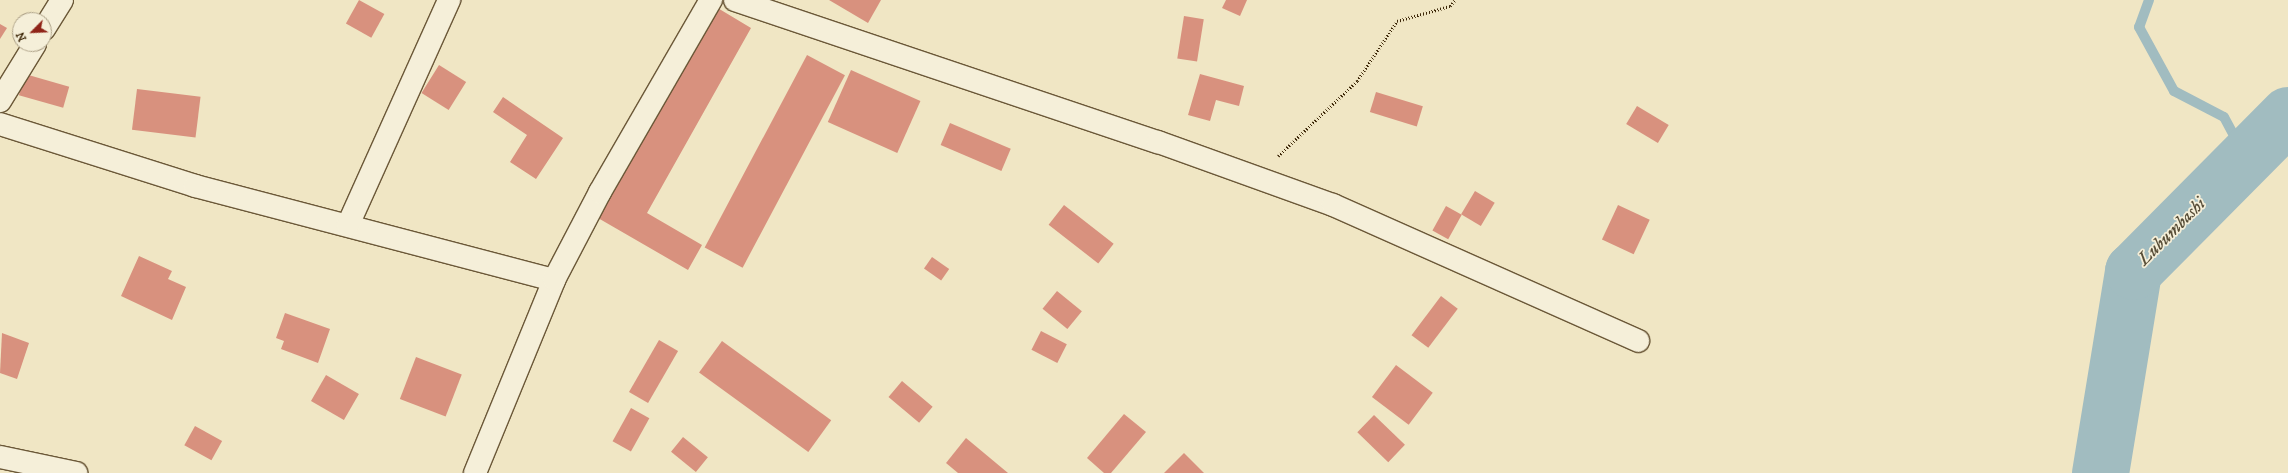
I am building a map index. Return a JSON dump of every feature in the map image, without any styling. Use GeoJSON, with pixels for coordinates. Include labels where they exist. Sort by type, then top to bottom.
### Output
{"type":"FeatureCollection","features":[{"type":"Feature","properties":{"kind":"street"},"geometry":{"type":"LineString","coordinates":[[52,16],[62,0]]}},
{"type":"Feature","properties":{"kind":"street"},"geometry":{"type":"LineString","coordinates":[[348,225],[449,0]]}},
{"type":"Feature","properties":{"kind":"street"},"geometry":{"type":"LineString","coordinates":[[475,473],[554,280],[600,192],[711,0]]}},
{"type":"Feature","properties":{"kind":"street"},"geometry":{"type":"LineString","coordinates":[[735,0],[1333,204],[1638,341]]}},
{"type":"Feature","properties":{"kind":"street"},"geometry":{"type":"LineString","coordinates":[[0,101],[29,52]]}},
{"type":"Feature","properties":{"kind":"street"},"geometry":{"type":"LineString","coordinates":[[0,124],[195,186],[554,280]]}},
{"type":"Feature","properties":{"kind":"street"},"geometry":{"type":"LineString","coordinates":[[0,457],[76,473]]}},
{"type":"Feature","properties":{"kind":"path"},"geometry":{"type":"LineString","coordinates":[[1255,177],[1358,81],[1397,21],[1450,6],[1455,0]]}},
{"type":"Feature","properties":{"kind":"building"},"geometry":{"type":"Polygon","coordinates":[[[359,0],[384,14],[371,38],[346,24],[359,0]]]}},
{"type":"Feature","properties":{"kind":"building"},"geometry":{"type":"Polygon","coordinates":[[[829,0],[881,0],[868,23],[829,0]]]}},
{"type":"Feature","properties":{"kind":"building"},"geometry":{"type":"Polygon","coordinates":[[[1226,0],[1247,0],[1240,16],[1222,8],[1226,0]]]}},
{"type":"Feature","properties":{"kind":"building"},"geometry":{"type":"Polygon","coordinates":[[[716,7],[751,28],[647,213],[702,245],[688,270],[598,218],[716,7]]]}},
{"type":"Feature","properties":{"kind":"building"},"geometry":{"type":"Polygon","coordinates":[[[1184,16],[1204,19],[1197,62],[1177,58],[1184,16]]]}},
{"type":"Feature","properties":{"kind":"building"},"geometry":{"type":"Polygon","coordinates":[[[0,24],[7,28],[0,39],[0,24]]]}},
{"type":"Feature","properties":{"kind":"building"},"geometry":{"type":"Polygon","coordinates":[[[807,55],[845,75],[743,268],[705,247],[807,55]]]}},
{"type":"Feature","properties":{"kind":"building"},"geometry":{"type":"Polygon","coordinates":[[[439,65],[466,82],[449,110],[422,93],[439,65]]]}},
{"type":"Feature","properties":{"kind":"building"},"geometry":{"type":"Polygon","coordinates":[[[851,70],[920,101],[897,153],[828,122],[851,70]]]}},
{"type":"Feature","properties":{"kind":"building"},"geometry":{"type":"Polygon","coordinates":[[[25,74],[69,87],[63,108],[19,95],[25,74]]]}},
{"type":"Feature","properties":{"kind":"building"},"geometry":{"type":"Polygon","coordinates":[[[1200,74],[1244,86],[1239,106],[1216,100],[1210,121],[1188,115],[1200,74]]]}},
{"type":"Feature","properties":{"kind":"building"},"geometry":{"type":"Polygon","coordinates":[[[137,89],[201,97],[196,137],[132,130],[137,89]]]}},
{"type":"Feature","properties":{"kind":"building"},"geometry":{"type":"Polygon","coordinates":[[[1376,92],[1423,106],[1417,126],[1370,112],[1376,92]]]}},
{"type":"Feature","properties":{"kind":"building"},"geometry":{"type":"Polygon","coordinates":[[[503,97],[563,138],[536,179],[510,162],[527,135],[493,112],[503,97]]]}},
{"type":"Feature","properties":{"kind":"building"},"geometry":{"type":"Polygon","coordinates":[[[1637,106],[1669,125],[1658,143],[1626,124],[1637,106]]]}},
{"type":"Feature","properties":{"kind":"building"},"geometry":{"type":"Polygon","coordinates":[[[950,123],[1011,149],[1001,171],[941,145],[950,123]]]}},
{"type":"Feature","properties":{"kind":"building"},"geometry":{"type":"Polygon","coordinates":[[[1475,191],[1495,203],[1481,226],[1461,214],[1475,191]]]}},
{"type":"Feature","properties":{"kind":"building"},"geometry":{"type":"Polygon","coordinates":[[[1064,205],[1114,244],[1098,263],[1049,225],[1064,205]]]}},
{"type":"Feature","properties":{"kind":"building"},"geometry":{"type":"Polygon","coordinates":[[[1618,205],[1650,220],[1634,254],[1602,239],[1618,205]]]}},
{"type":"Feature","properties":{"kind":"building"},"geometry":{"type":"Polygon","coordinates":[[[1446,206],[1462,215],[1448,239],[1432,230],[1446,206]]]}},
{"type":"Feature","properties":{"kind":"building"},"geometry":{"type":"Polygon","coordinates":[[[139,256],[172,271],[168,279],[186,287],[172,320],[121,296],[139,256]]]}},
{"type":"Feature","properties":{"kind":"building"},"geometry":{"type":"Polygon","coordinates":[[[932,257],[949,269],[941,281],[924,268],[932,257]]]}},
{"type":"Feature","properties":{"kind":"building"},"geometry":{"type":"Polygon","coordinates":[[[1057,291],[1082,311],[1067,329],[1043,309],[1057,291]]]}},
{"type":"Feature","properties":{"kind":"building"},"geometry":{"type":"Polygon","coordinates":[[[1441,296],[1458,309],[1428,348],[1412,335],[1441,296]]]}},
{"type":"Feature","properties":{"kind":"building"},"geometry":{"type":"Polygon","coordinates":[[[285,313],[330,329],[318,363],[281,349],[284,341],[276,338],[285,313]]]}},
{"type":"Feature","properties":{"kind":"building"},"geometry":{"type":"Polygon","coordinates":[[[1041,331],[1067,344],[1057,363],[1031,350],[1041,331]]]}},
{"type":"Feature","properties":{"kind":"building"},"geometry":{"type":"Polygon","coordinates":[[[2,333],[29,343],[17,379],[0,373],[2,333]]]}},
{"type":"Feature","properties":{"kind":"building"},"geometry":{"type":"Polygon","coordinates":[[[659,340],[678,351],[648,403],[629,392],[659,340]]]}},
{"type":"Feature","properties":{"kind":"building"},"geometry":{"type":"Polygon","coordinates":[[[722,341],[831,420],[808,452],[699,373],[722,341]]]}},
{"type":"Feature","properties":{"kind":"building"},"geometry":{"type":"Polygon","coordinates":[[[416,357],[462,375],[446,417],[400,399],[416,357]]]}},
{"type":"Feature","properties":{"kind":"building"},"geometry":{"type":"Polygon","coordinates":[[[1396,365],[1433,393],[1409,425],[1372,397],[1396,365]]]}},
{"type":"Feature","properties":{"kind":"building"},"geometry":{"type":"Polygon","coordinates":[[[326,375],[359,394],[344,420],[311,401],[326,375]]]}},
{"type":"Feature","properties":{"kind":"building"},"geometry":{"type":"Polygon","coordinates":[[[902,381],[933,407],[919,423],[889,397],[902,381]]]}},
{"type":"Feature","properties":{"kind":"building"},"geometry":{"type":"Polygon","coordinates":[[[631,408],[649,418],[631,451],[613,441],[631,408]]]}},
{"type":"Feature","properties":{"kind":"building"},"geometry":{"type":"Polygon","coordinates":[[[1124,414],[1146,432],[1111,473],[1104,473],[1087,458],[1124,414]]]}},
{"type":"Feature","properties":{"kind":"building"},"geometry":{"type":"Polygon","coordinates":[[[1374,415],[1405,445],[1388,462],[1357,432],[1374,415]]]}},
{"type":"Feature","properties":{"kind":"building"},"geometry":{"type":"Polygon","coordinates":[[[195,426],[222,441],[211,460],[184,445],[195,426]]]}},
{"type":"Feature","properties":{"kind":"building"},"geometry":{"type":"Polygon","coordinates":[[[683,437],[708,457],[696,472],[671,452],[683,437]]]}},
{"type":"Feature","properties":{"kind":"building"},"geometry":{"type":"Polygon","coordinates":[[[966,438],[1008,473],[958,473],[946,463],[966,438]]]}},
{"type":"Feature","properties":{"kind":"building"},"geometry":{"type":"Polygon","coordinates":[[[1184,453],[1204,473],[1164,473],[1184,453]]]}},
{"type":"Feature","properties":{"kind":"waterway"},"geometry":{"type":"LineString","coordinates":[[2149,0],[2139,27],[2174,91],[2224,117],[2246,158]]}},
{"type":"Feature","properties":{"kind":"waterway","name":"Lubumbashi"},"geometry":{"type":"LineString","coordinates":[[2100,473],[2133,271],[2288,115]]}}]}
